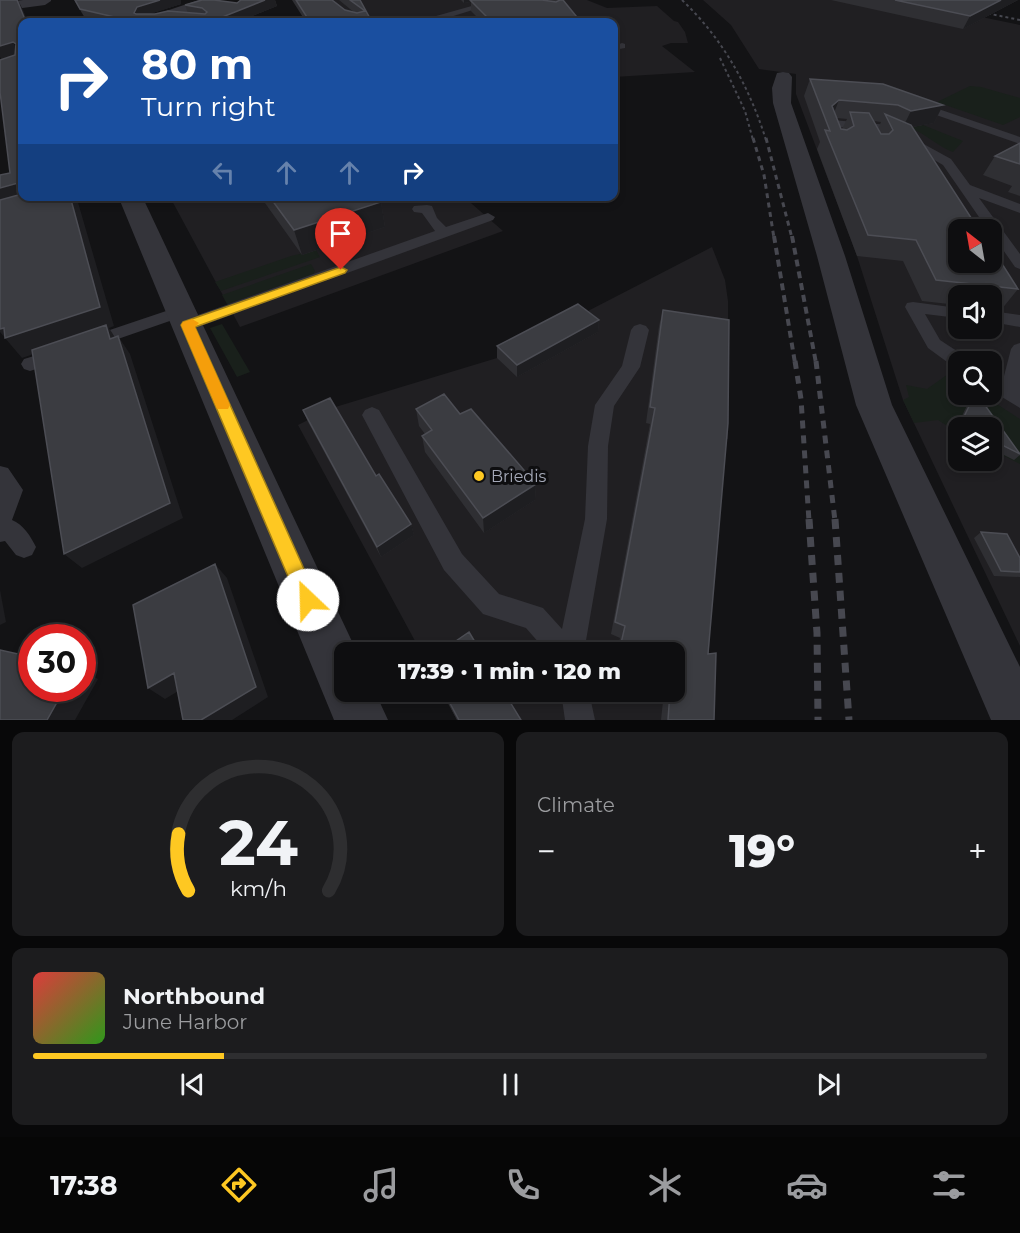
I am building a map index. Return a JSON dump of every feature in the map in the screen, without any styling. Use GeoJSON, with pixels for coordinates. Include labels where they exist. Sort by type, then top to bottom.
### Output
{"type":"FeatureCollection","features":[{"type":"Feature","properties":{"kind":"street"},"geometry":{"type":"LineString","coordinates":[[159,18],[212,3]]}},
{"type":"Feature","properties":{"kind":"street"},"geometry":{"type":"LineString","coordinates":[[0,7],[46,4]]}},
{"type":"Feature","properties":{"kind":"street"},"geometry":{"type":"LineString","coordinates":[[783,77],[782,104],[831,256],[874,405],[1018,720]]}},
{"type":"Feature","properties":{"kind":"street"},"geometry":{"type":"LineString","coordinates":[[132,201],[334,659]]}},
{"type":"Feature","properties":{"kind":"street"},"geometry":{"type":"LineString","coordinates":[[353,702],[361,720]]}},
{"type":"Feature","properties":{"kind":"lane"},"geometry":{"type":"LineString","coordinates":[[446,18],[468,7],[498,2]]}},
{"type":"Feature","properties":{"kind":"lane"},"geometry":{"type":"LineString","coordinates":[[168,15],[187,18]]}},
{"type":"Feature","properties":{"kind":"lane"},"geometry":{"type":"LineString","coordinates":[[901,100],[1020,141]]}},
{"type":"Feature","properties":{"kind":"lane"},"geometry":{"type":"LineString","coordinates":[[838,143],[831,123],[885,127],[947,162],[1020,264]]}},
{"type":"Feature","properties":{"kind":"lane"},"geometry":{"type":"LineString","coordinates":[[866,125],[873,141]]}},
{"type":"Feature","properties":{"kind":"lane"},"geometry":{"type":"LineString","coordinates":[[966,188],[1020,209]]}},
{"type":"Feature","properties":{"kind":"lane"},"geometry":{"type":"LineString","coordinates":[[412,201],[419,209],[419,215],[431,219],[444,233]]}},
{"type":"Feature","properties":{"kind":"lane"},"geometry":{"type":"LineString","coordinates":[[30,364],[184,318],[488,217]]}},
{"type":"Feature","properties":{"kind":"lane"},"geometry":{"type":"LineString","coordinates":[[948,312],[913,308],[934,344],[948,354]]}},
{"type":"Feature","properties":{"kind":"lane"},"geometry":{"type":"LineString","coordinates":[[1002,319],[1020,321]]}},
{"type":"Feature","properties":{"kind":"lane"},"geometry":{"type":"LineString","coordinates":[[573,642],[596,519],[598,446],[605,405],[631,367],[640,330]]}},
{"type":"Feature","properties":{"kind":"lane"},"geometry":{"type":"LineString","coordinates":[[1014,397],[1020,349]]}},
{"type":"Feature","properties":{"kind":"lane"},"geometry":{"type":"LineString","coordinates":[[372,415],[453,562],[492,605],[534,618],[555,642]]}},
{"type":"Feature","properties":{"kind":"lane"},"geometry":{"type":"LineString","coordinates":[[0,475],[12,490],[6,512],[0,518]]}},
{"type":"Feature","properties":{"kind":"lane"},"geometry":{"type":"LineString","coordinates":[[0,531],[10,530],[24,547]]}},
{"type":"Feature","properties":{"kind":"lane"},"geometry":{"type":"LineString","coordinates":[[577,702],[580,720]]}},
{"type":"Feature","properties":{"kind":"shaded area"},"geometry":{"type":"Polygon","coordinates":[[[294,0],[587,0],[607,8],[657,6],[678,22],[685,32],[688,43],[671,43],[662,46],[695,72],[618,77],[618,18],[309,18],[294,0]]]}},
{"type":"Feature","properties":{"kind":"shaded area"},"geometry":{"type":"Polygon","coordinates":[[[703,0],[899,0],[1020,25],[1020,646],[903,400],[857,256],[796,94],[796,74],[759,69],[731,25],[703,0]]]}},
{"type":"Feature","properties":{"kind":"shaded area"},"geometry":{"type":"Polygon","coordinates":[[[970,86],[1020,98],[1020,117],[1003,125],[937,102],[970,86]]]}},
{"type":"Feature","properties":{"kind":"shaded area"},"geometry":{"type":"Polygon","coordinates":[[[923,125],[963,141],[953,152],[910,128],[923,125]]]}},
{"type":"Feature","properties":{"kind":"shaded area"},"geometry":{"type":"Polygon","coordinates":[[[172,201],[469,201],[503,231],[240,327],[172,201]]]}},
{"type":"Feature","properties":{"kind":"shaded area"},"geometry":{"type":"Polygon","coordinates":[[[712,247],[725,280],[728,301],[728,439],[721,438],[705,720],[457,720],[447,702],[685,702],[685,642],[416,642],[298,425],[332,408],[497,358],[712,247]]]}},
{"type":"Feature","properties":{"kind":"shaded area"},"geometry":{"type":"Polygon","coordinates":[[[316,250],[320,257],[221,291],[215,282],[291,256],[316,250]]]}},
{"type":"Feature","properties":{"kind":"shaded area"},"geometry":{"type":"Polygon","coordinates":[[[311,264],[315,271],[313,274],[227,304],[222,295],[311,264]]]}},
{"type":"Feature","properties":{"kind":"shaded area"},"geometry":{"type":"Polygon","coordinates":[[[222,324],[250,372],[237,377],[210,328],[222,324]]]}},
{"type":"Feature","properties":{"kind":"shaded area"},"geometry":{"type":"Polygon","coordinates":[[[948,374],[948,405],[998,405],[1020,419],[1020,464],[1002,455],[1002,417],[972,417],[964,413],[962,417],[948,417],[948,426],[938,420],[914,423],[903,400],[909,397],[906,385],[927,389],[948,374]]]}},
{"type":"Feature","properties":{"kind":"building"},"geometry":{"type":"Polygon","coordinates":[[[0,0],[17,0],[24,18],[18,18],[18,183],[0,188],[0,175],[10,173],[0,92],[0,60],[15,55],[16,44],[13,42],[0,46],[0,0]]]}},
{"type":"Feature","properties":{"kind":"building"},"geometry":{"type":"Polygon","coordinates":[[[75,0],[160,0],[137,7],[134,13],[155,14],[168,11],[205,14],[207,12],[202,8],[185,5],[202,0],[237,3],[241,0],[265,0],[220,18],[119,18],[80,9],[75,0]]]}},
{"type":"Feature","properties":{"kind":"building"},"geometry":{"type":"Polygon","coordinates":[[[296,0],[332,0],[345,10],[357,13],[365,11],[350,0],[360,0],[370,18],[307,18],[296,0]]]}},
{"type":"Feature","properties":{"kind":"building"},"geometry":{"type":"Polygon","coordinates":[[[470,0],[556,2],[563,0],[578,18],[488,18],[470,0]]]}},
{"type":"Feature","properties":{"kind":"building"},"geometry":{"type":"Polygon","coordinates":[[[895,0],[1001,0],[970,16],[895,0]]]}},
{"type":"Feature","properties":{"kind":"building"},"geometry":{"type":"Polygon","coordinates":[[[810,79],[883,84],[943,105],[911,111],[898,105],[839,100],[832,106],[841,129],[847,130],[854,126],[850,112],[869,113],[881,134],[889,134],[893,130],[885,114],[911,125],[972,219],[948,219],[948,273],[1002,273],[1002,264],[1018,289],[1002,287],[1002,285],[936,280],[916,240],[868,235],[825,130],[830,131],[810,79]]]}},
{"type":"Feature","properties":{"kind":"building"},"geometry":{"type":"Polygon","coordinates":[[[1020,143],[1020,164],[995,156],[1020,143]]]}},
{"type":"Feature","properties":{"kind":"building"},"geometry":{"type":"Polygon","coordinates":[[[18,195],[18,201],[71,201],[100,307],[5,338],[4,328],[0,329],[0,200],[18,195]]]}},
{"type":"Feature","properties":{"kind":"building"},"geometry":{"type":"Polygon","coordinates":[[[273,201],[381,202],[294,230],[273,201]]]}},
{"type":"Feature","properties":{"kind":"building"},"geometry":{"type":"Polygon","coordinates":[[[578,304],[599,320],[517,365],[497,346],[578,304]]]}},
{"type":"Feature","properties":{"kind":"building"},"geometry":{"type":"Polygon","coordinates":[[[663,310],[729,320],[728,423],[708,654],[716,653],[714,720],[668,720],[669,702],[685,702],[685,642],[621,642],[625,626],[615,622],[655,408],[650,407],[663,310]]]}},
{"type":"Feature","properties":{"kind":"building"},"geometry":{"type":"Polygon","coordinates":[[[106,325],[110,339],[118,336],[170,503],[64,554],[32,350],[106,325]]]}},
{"type":"Feature","properties":{"kind":"building","name":"Briedis"},"geometry":{"type":"Polygon","coordinates":[[[444,394],[460,414],[471,409],[536,484],[483,518],[422,436],[432,430],[416,409],[444,394]]]}},
{"type":"Feature","properties":{"kind":"building"},"geometry":{"type":"Polygon","coordinates":[[[330,398],[376,476],[379,474],[411,524],[377,547],[303,410],[330,398]]]}},
{"type":"Feature","properties":{"kind":"building"},"geometry":{"type":"Polygon","coordinates":[[[970,405],[985,405],[993,417],[964,417],[970,405]]]}},
{"type":"Feature","properties":{"kind":"building"},"geometry":{"type":"Polygon","coordinates":[[[1002,429],[1020,454],[1002,445],[1002,429]]]}},
{"type":"Feature","properties":{"kind":"building"},"geometry":{"type":"Polygon","coordinates":[[[981,532],[1007,534],[1020,558],[1020,572],[1001,571],[981,532]]]}},
{"type":"Feature","properties":{"kind":"building"},"geometry":{"type":"Polygon","coordinates":[[[215,564],[256,687],[201,720],[183,720],[174,673],[148,688],[133,605],[215,564]]]}},
{"type":"Feature","properties":{"kind":"building"},"geometry":{"type":"Polygon","coordinates":[[[469,632],[475,642],[454,642],[469,632]]]}},
{"type":"Feature","properties":{"kind":"building"},"geometry":{"type":"Polygon","coordinates":[[[0,650],[18,654],[18,702],[57,702],[47,720],[0,720],[0,650]]]}},
{"type":"Feature","properties":{"kind":"building"},"geometry":{"type":"Polygon","coordinates":[[[449,702],[510,702],[521,720],[459,720],[449,702]]]}},
{"type":"Feature","properties":{"kind":"railway"},"geometry":{"type":"LineString","coordinates":[[682,0],[710,31],[733,64],[743,82],[766,140]]}},
{"type":"Feature","properties":{"kind":"railway"},"geometry":{"type":"LineString","coordinates":[[976,11],[1020,20]]}},
{"type":"Feature","properties":{"kind":"railway"},"geometry":{"type":"LineString","coordinates":[[720,58],[745,111],[753,140]]}},
{"type":"Feature","properties":{"kind":"railway"},"geometry":{"type":"LineString","coordinates":[[753,138],[764,175],[774,238]]}},
{"type":"Feature","properties":{"kind":"railway"},"geometry":{"type":"LineString","coordinates":[[766,138],[792,238]]}},
{"type":"Feature","properties":{"kind":"railway"},"geometry":{"type":"LineString","coordinates":[[774,236],[795,363]]}},
{"type":"Feature","properties":{"kind":"railway"},"geometry":{"type":"LineString","coordinates":[[792,236],[816,363]]}},
{"type":"Feature","properties":{"kind":"railway"},"geometry":{"type":"LineString","coordinates":[[795,361],[801,399],[809,521]]}},
{"type":"Feature","properties":{"kind":"railway"},"geometry":{"type":"LineString","coordinates":[[816,361],[835,521]]}},
{"type":"Feature","properties":{"kind":"railway"},"geometry":{"type":"LineString","coordinates":[[809,519],[817,633],[818,720]]}},
{"type":"Feature","properties":{"kind":"railway"},"geometry":{"type":"LineString","coordinates":[[835,519],[849,720]]}},
{"type":"Feature","properties":{"kind":"slow traffic"},"geometry":{"type":"LineString","coordinates":[[192,323],[187,325],[222,405]]}},
{"type":"Feature","properties":{"kind":"place","name":"Briedis"},"geometry":{"type":"Point","coordinates":[479,476]}},
{"type":"Feature","properties":{"kind":"route"},"geometry":{"type":"LineString","coordinates":[[308,600],[187,325],[341,270]]}}]}
